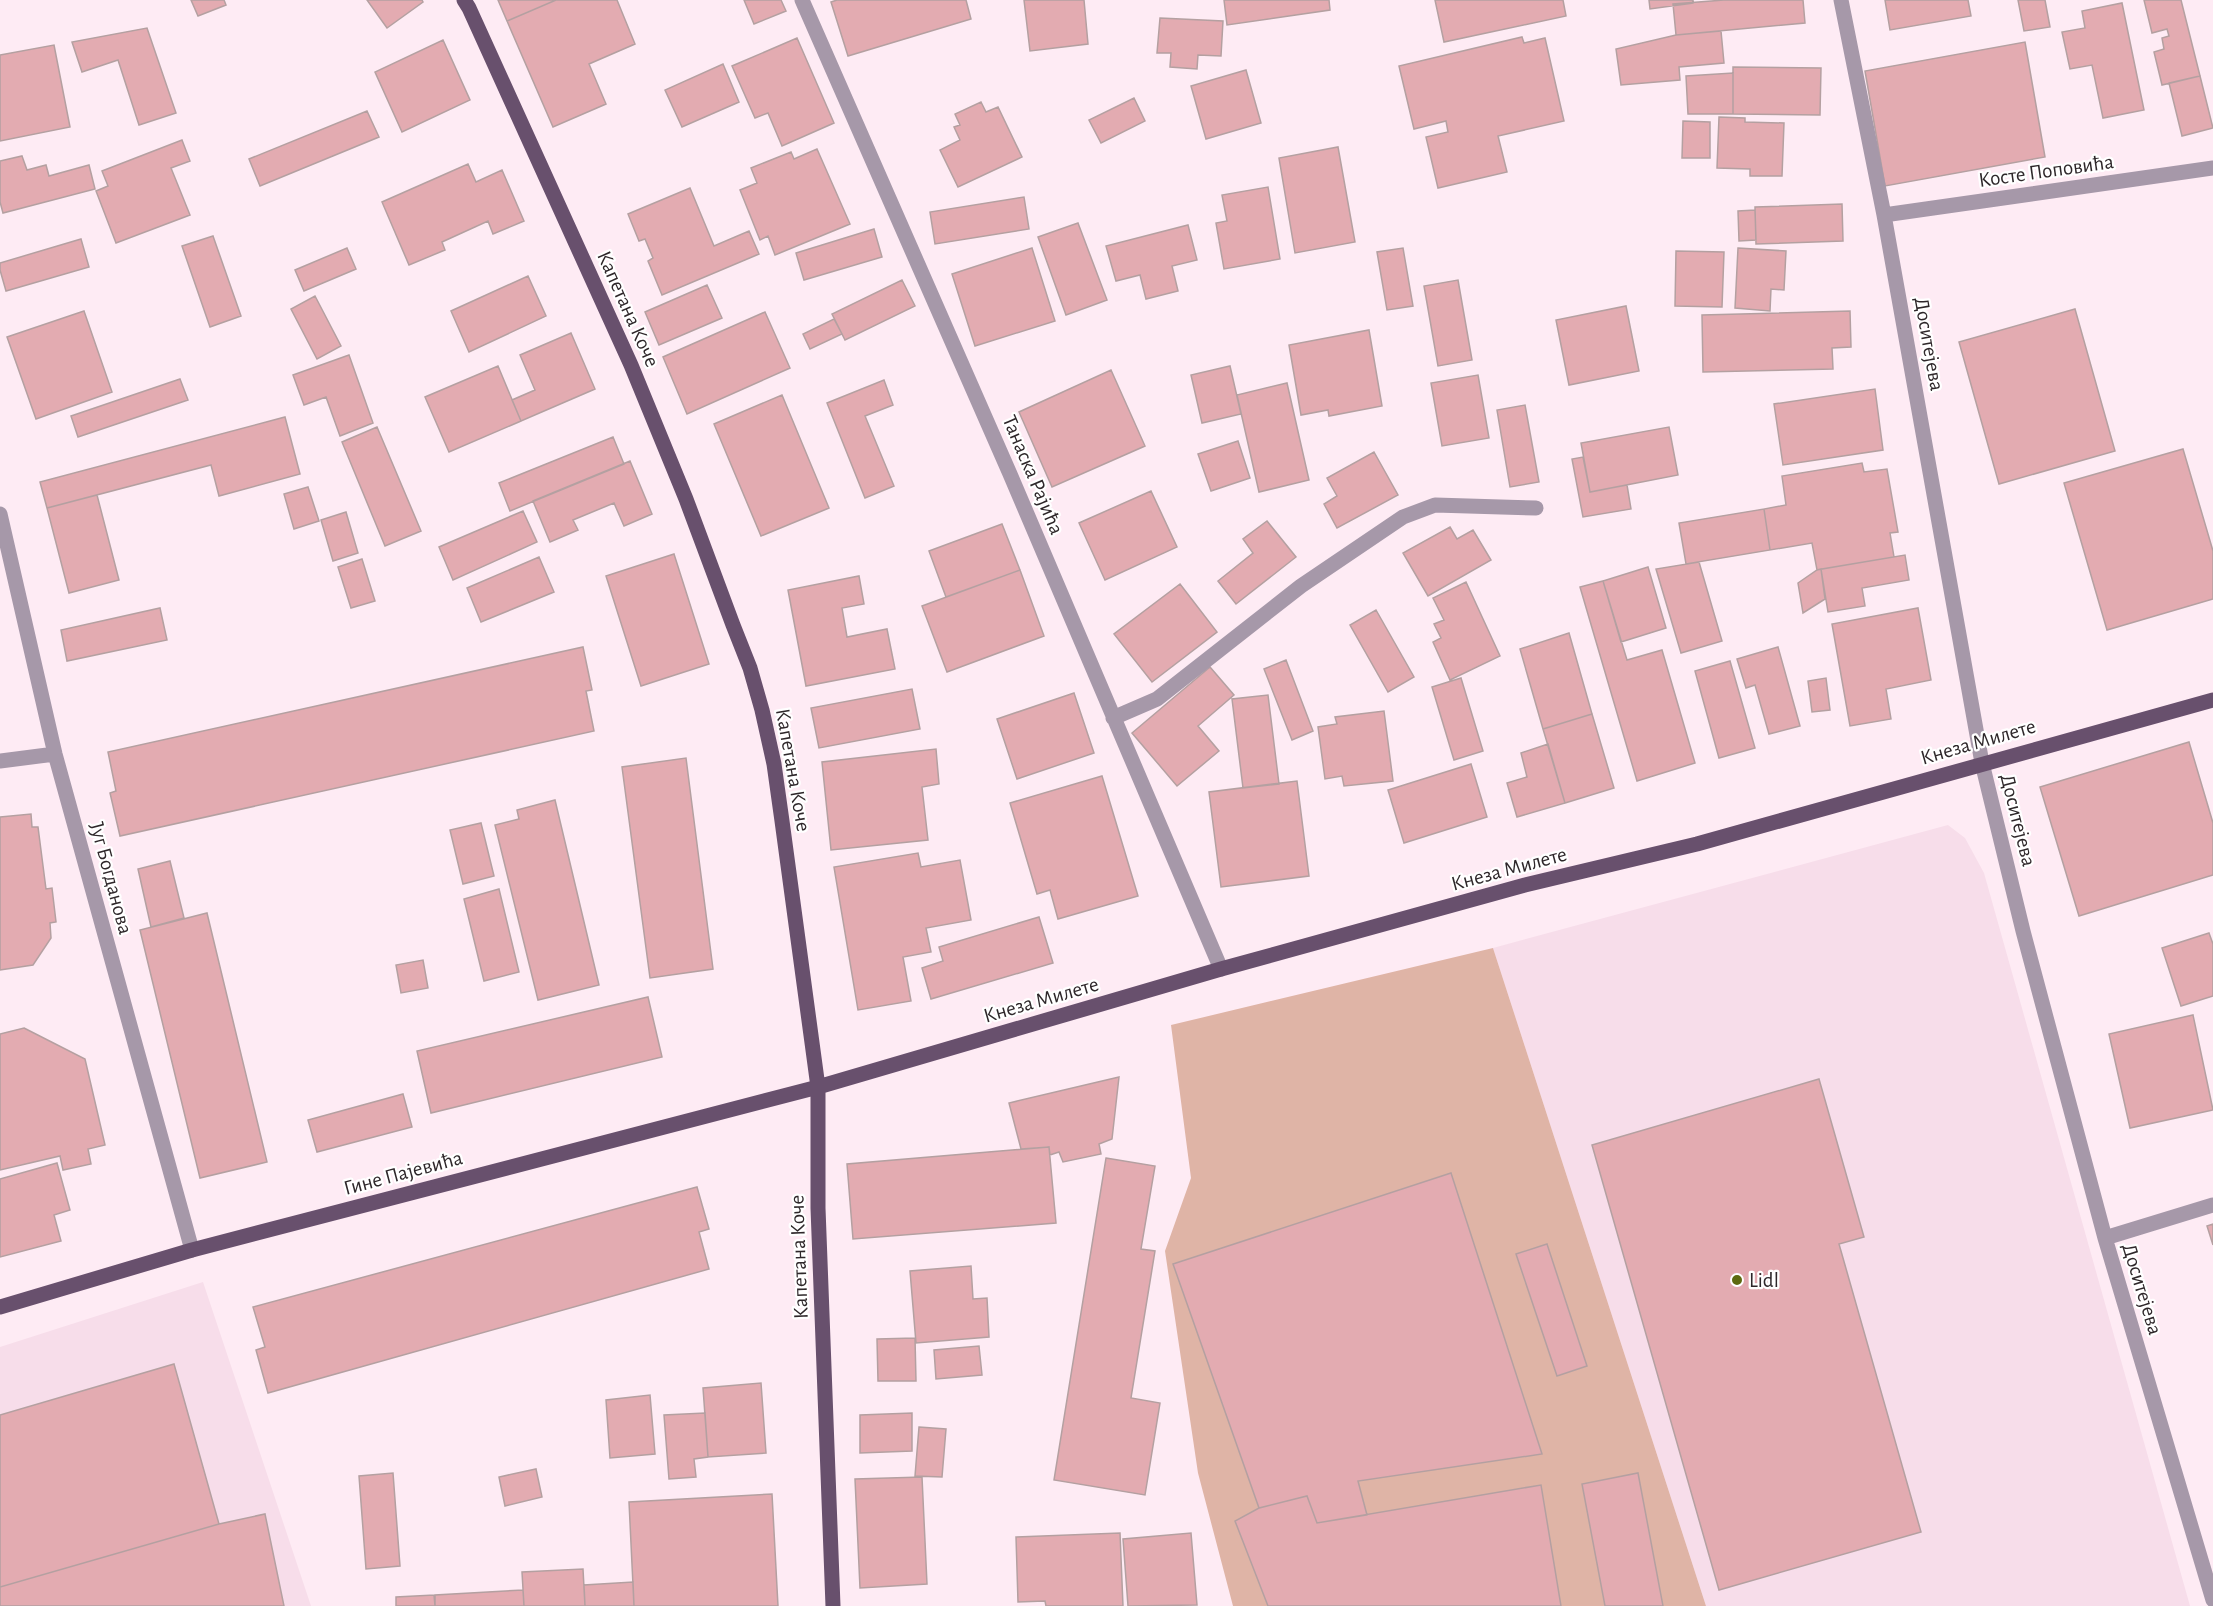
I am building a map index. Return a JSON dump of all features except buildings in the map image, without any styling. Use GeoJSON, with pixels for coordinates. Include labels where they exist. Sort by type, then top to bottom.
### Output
{"type":"FeatureCollection","features":[{"type":"Feature","properties":{"kind":"main road","name":"Капетана Коче"},"geometry":{"type":"LineString","coordinates":[[464,0],[631,365],[686,499],[750,668],[774,764],[818,1087],[818,1208],[833,1606]]}},
{"type":"Feature","properties":{"kind":"main road","name":"Кнеза Милете"},"geometry":{"type":"LineString","coordinates":[[818,1087],[1221,969],[1525,885],[1697,844],[2213,700]]}},
{"type":"Feature","properties":{"kind":"main road","name":"Гине Пајевића"},"geometry":{"type":"LineString","coordinates":[[0,1307],[192,1250],[818,1087]]}},
{"type":"Feature","properties":{"kind":"street","name":"Танаска Рајића"},"geometry":{"type":"LineString","coordinates":[[802,0],[1010,474],[1221,969]]}},
{"type":"Feature","properties":{"kind":"street","name":"Доситејева"},"geometry":{"type":"LineString","coordinates":[[1841,0],[1884,215],[1982,763],[2023,931],[2105,1238],[2213,1600]]}},
{"type":"Feature","properties":{"kind":"street","name":"Косте Поповића"},"geometry":{"type":"LineString","coordinates":[[1884,215],[2213,168]]}},
{"type":"Feature","properties":{"kind":"street"},"geometry":{"type":"LineString","coordinates":[[1113,718],[1157,699],[1301,585],[1403,517],[1435,504],[1536,508]]}},
{"type":"Feature","properties":{"kind":"street","name":"Југ Богданова"},"geometry":{"type":"LineString","coordinates":[[0,514],[55,754],[192,1250]]}},
{"type":"Feature","properties":{"kind":"street"},"geometry":{"type":"LineString","coordinates":[[0,761],[55,754]]}},
{"type":"Feature","properties":{"kind":"street"},"geometry":{"type":"LineString","coordinates":[[2105,1238],[2213,1205]]}},
{"type":"Feature","properties":{"kind":"shaded area"},"geometry":{"type":"Polygon","coordinates":[[[1948,825],[1965,838],[1984,873],[2190,1606],[1706,1606],[1493,948],[1948,825]]]}},
{"type":"Feature","properties":{"kind":"shaded area"},"geometry":{"type":"Polygon","coordinates":[[[1493,948],[1706,1606],[1233,1606],[1198,1473],[1165,1251],[1191,1178],[1171,1025],[1493,948]]]}},
{"type":"Feature","properties":{"kind":"shaded area"},"geometry":{"type":"Polygon","coordinates":[[[203,1282],[311,1606],[0,1606],[0,1347],[203,1282]]]}},
{"type":"Feature","properties":{"kind":"place","name":"Lidl"},"geometry":{"type":"Point","coordinates":[1737,1280]}}]}
